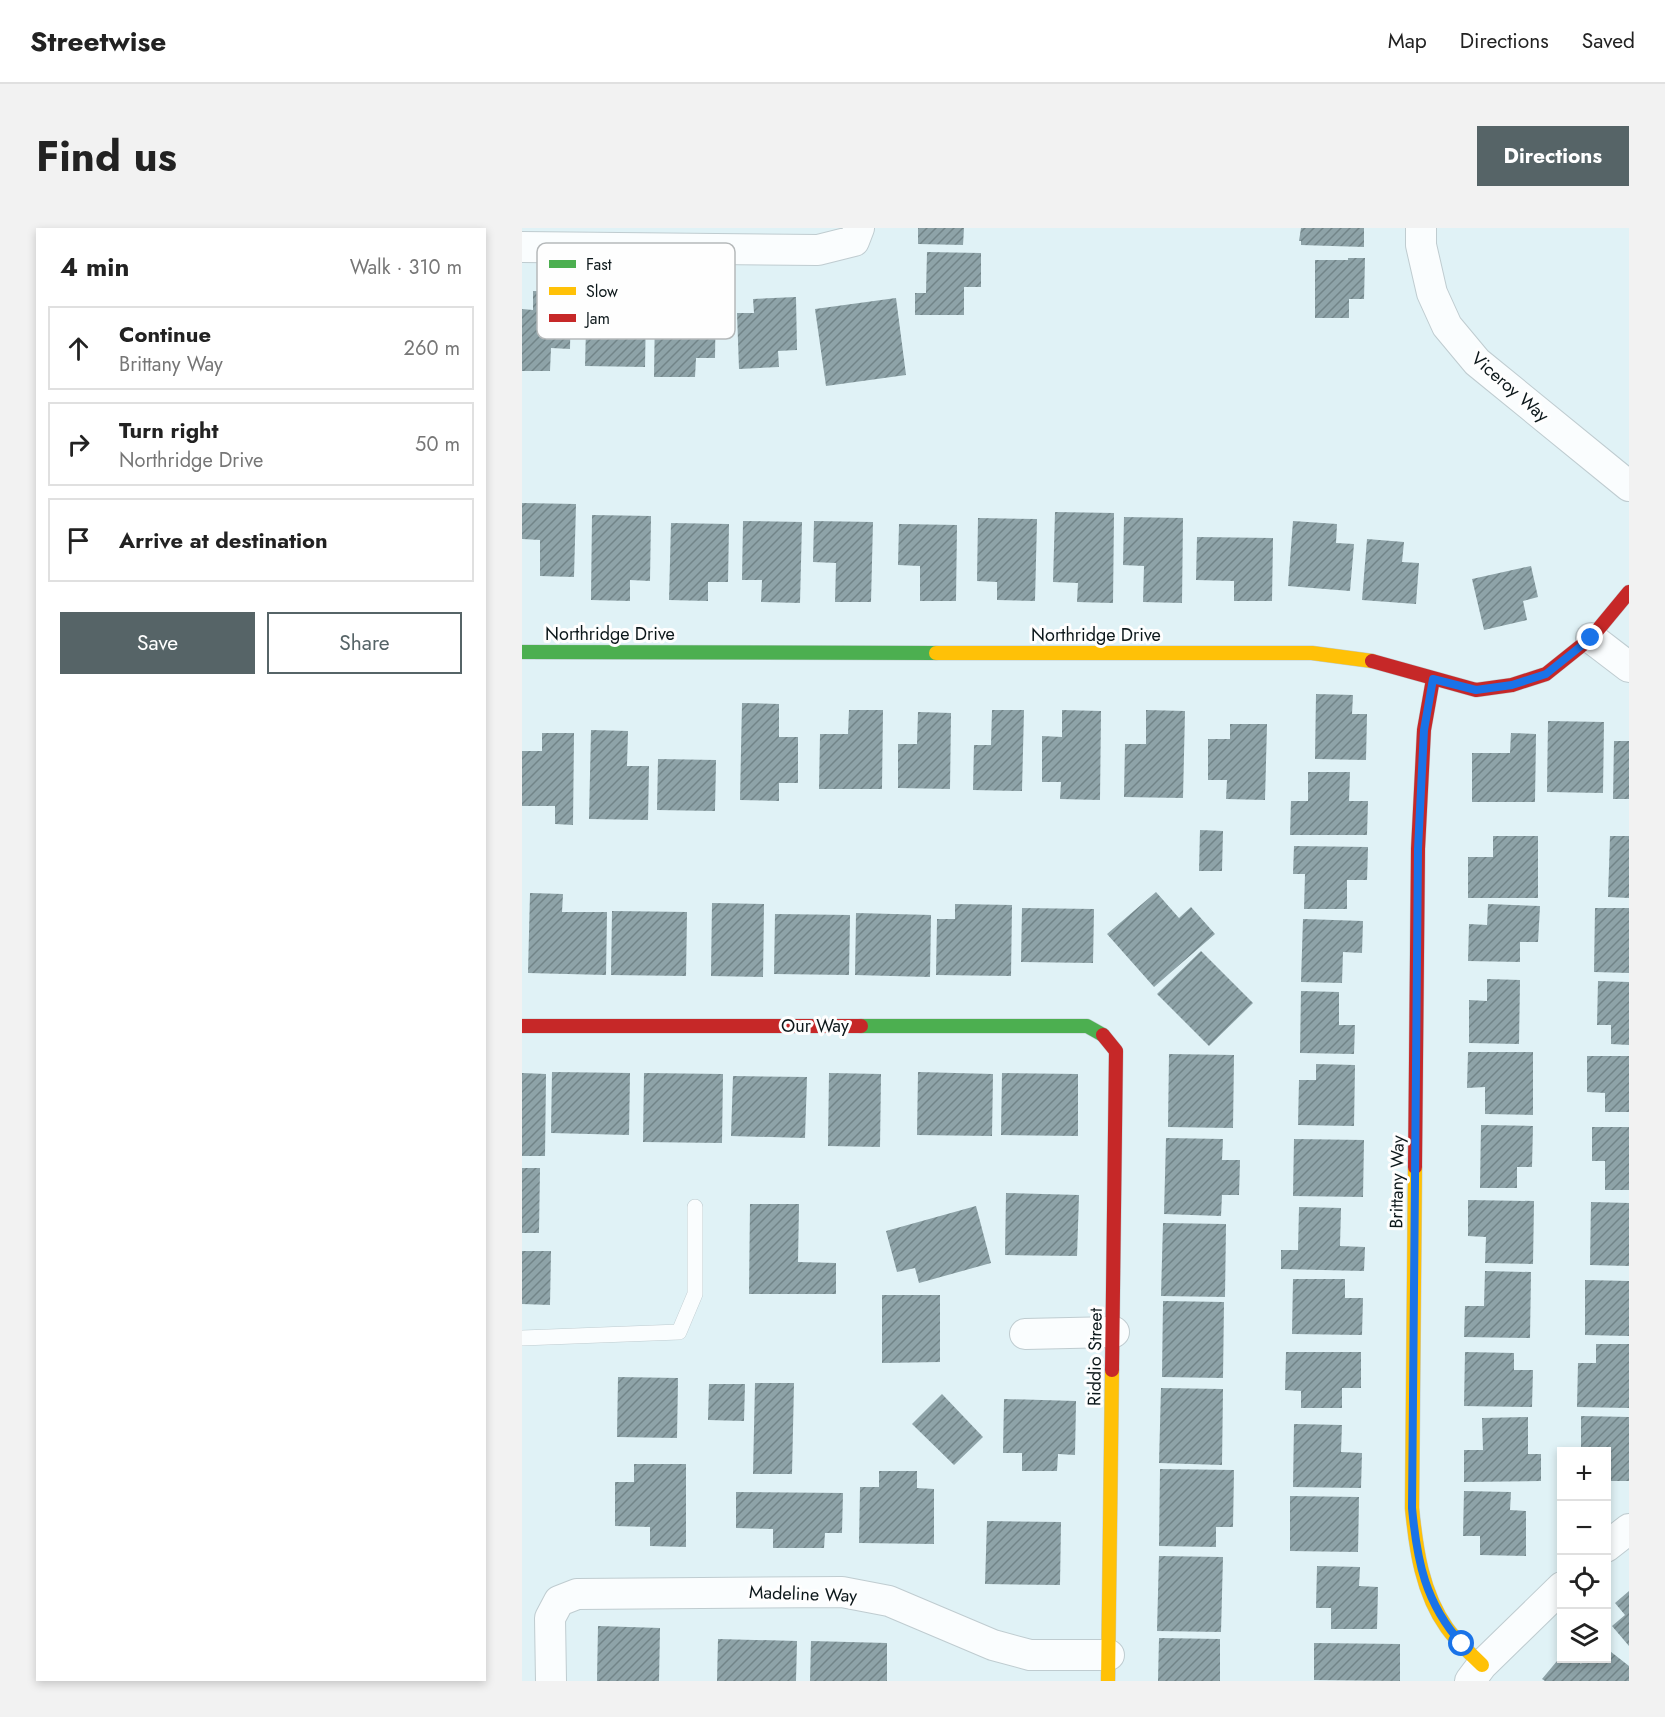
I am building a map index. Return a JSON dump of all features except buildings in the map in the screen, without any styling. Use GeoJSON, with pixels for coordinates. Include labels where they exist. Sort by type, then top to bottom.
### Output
{"type":"FeatureCollection","features":[{"type":"Feature","properties":{"kind":"street"},"geometry":{"type":"LineString","coordinates":[[735,246],[818,250],[854,241],[859,228]]}},
{"type":"Feature","properties":{"kind":"street","name":"Viceroy Way"},"geometry":{"type":"LineString","coordinates":[[1421,228],[1421,245],[1432,293],[1447,326],[1477,362],[1629,486]]}},
{"type":"Feature","properties":{"kind":"street"},"geometry":{"type":"LineString","coordinates":[[542,243],[568,238],[672,243]]}},
{"type":"Feature","properties":{"kind":"street"},"geometry":{"type":"LineString","coordinates":[[522,247],[537,244]]}},
{"type":"Feature","properties":{"kind":"street","name":"Northridge Drive"},"geometry":{"type":"LineString","coordinates":[[522,652],[1312,653],[1368,660],[1476,690],[1512,685],[1546,674],[1591,638],[1629,592]]}},
{"type":"Feature","properties":{"kind":"street"},"geometry":{"type":"LineString","coordinates":[[1591,638],[1629,667]]}},
{"type":"Feature","properties":{"kind":"street","name":"Brittany Way"},"geometry":{"type":"LineString","coordinates":[[1433,679],[1424,730],[1418,849],[1412,1508],[1416,1548],[1428,1591],[1445,1625],[1476,1673]]}},
{"type":"Feature","properties":{"kind":"street","name":"Our Way"},"geometry":{"type":"LineString","coordinates":[[522,1026],[1087,1026],[1106,1036]]}},
{"type":"Feature","properties":{"kind":"street","name":"Riddio Street"},"geometry":{"type":"LineString","coordinates":[[1106,1036],[1116,1050],[1108,1668]]}},
{"type":"Feature","properties":{"kind":"street"},"geometry":{"type":"LineString","coordinates":[[1025,1334],[1114,1332]]}},
{"type":"Feature","properties":{"kind":"street"},"geometry":{"type":"LineString","coordinates":[[1611,1543],[1629,1528]]}},
{"type":"Feature","properties":{"kind":"street","name":"Madeline Way"},"geometry":{"type":"LineString","coordinates":[[551,1681],[550,1618],[559,1601],[577,1594],[842,1592],[890,1601],[993,1645],[1030,1655],[1108,1668]]}},
{"type":"Feature","properties":{"kind":"street"},"geometry":{"type":"LineString","coordinates":[[1476,1673],[1557,1592]]}},
{"type":"Feature","properties":{"kind":"lane"},"geometry":{"type":"LineString","coordinates":[[522,1338],[679,1332],[695,1294],[695,1207]]}},
{"type":"Feature","properties":{"kind":"traffic: fast"},"geometry":{"type":"LineString","coordinates":[[522,652],[936,653]]}},
{"type":"Feature","properties":{"kind":"traffic: fast"},"geometry":{"type":"LineString","coordinates":[[861,1026],[1087,1026],[1103,1035]]}},
{"type":"Feature","properties":{"kind":"traffic: slow"},"geometry":{"type":"LineString","coordinates":[[936,653],[1312,653],[1372,661]]}},
{"type":"Feature","properties":{"kind":"traffic: slow"},"geometry":{"type":"LineString","coordinates":[[1415,1167],[1412,1508],[1416,1539],[1426,1585],[1438,1614],[1455,1638],[1482,1665]]}},
{"type":"Feature","properties":{"kind":"traffic: slow"},"geometry":{"type":"LineString","coordinates":[[1108,1681],[1112,1370]]}},
{"type":"Feature","properties":{"kind":"traffic: jam"},"geometry":{"type":"LineString","coordinates":[[1372,661],[1476,690],[1512,685],[1546,674],[1591,638],[1629,592]]}},
{"type":"Feature","properties":{"kind":"traffic: jam"},"geometry":{"type":"LineString","coordinates":[[1415,1167],[1418,849],[1424,730],[1433,679]]}},
{"type":"Feature","properties":{"kind":"traffic: jam"},"geometry":{"type":"LineString","coordinates":[[522,1026],[861,1026]]}},
{"type":"Feature","properties":{"kind":"traffic: jam"},"geometry":{"type":"LineString","coordinates":[[1103,1035],[1116,1051],[1112,1370]]}},
{"type":"Feature","properties":{"kind":"route"},"geometry":{"type":"LineString","coordinates":[[1462,1644],[1445,1625],[1428,1591],[1416,1548],[1412,1508],[1418,849],[1424,730],[1433,679],[1476,690],[1512,685],[1546,674],[1591,638]]}}]}
